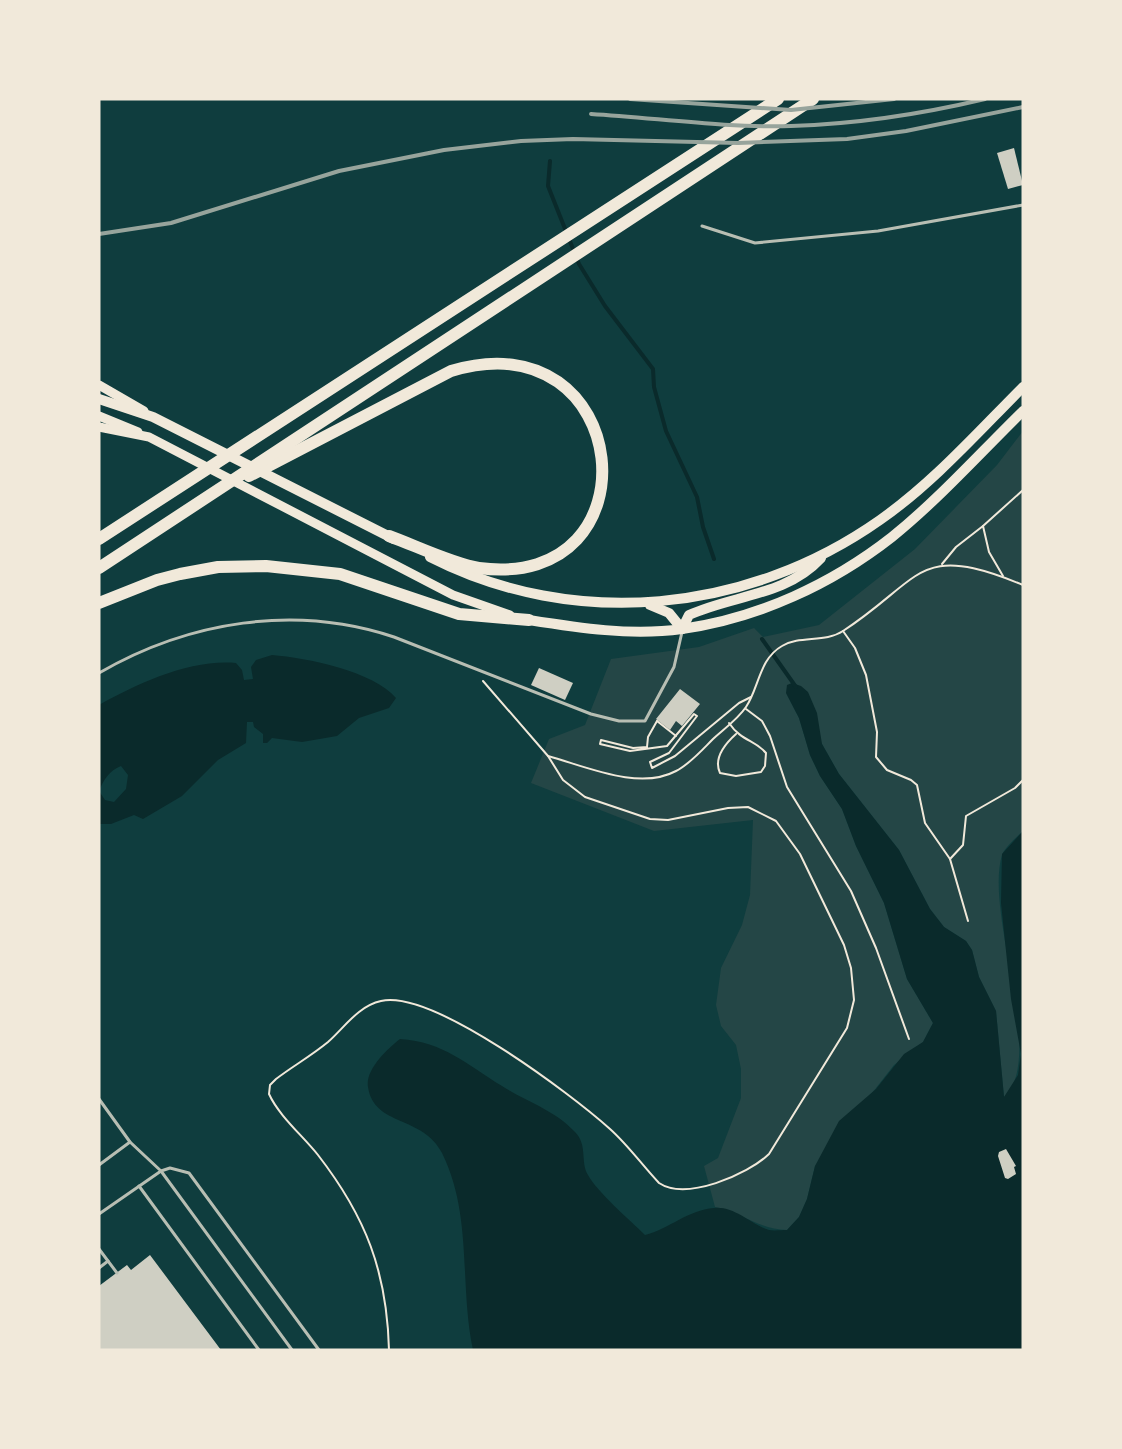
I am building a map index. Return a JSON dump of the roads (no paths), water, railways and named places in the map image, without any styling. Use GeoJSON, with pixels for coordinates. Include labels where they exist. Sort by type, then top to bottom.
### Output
{"type":"FeatureCollection","features":[{"type":"Feature","properties":{"kind":"highway"},"geometry":{"type":"LineString","coordinates":[[99,539],[778,99]]}},
{"type":"Feature","properties":{"kind":"highway"},"geometry":{"type":"LineString","coordinates":[[99,568],[813,99]]}},
{"type":"Feature","properties":{"kind":"highway"},"geometry":{"type":"LineString","coordinates":[[200,501],[451,371],[476,363],[520,364],[537,370],[559,384],[588,413],[603,452],[601,495],[590,522],[561,551],[541,561],[514,568],[477,567],[389,536]]}},
{"type":"Feature","properties":{"kind":"highway"},"geometry":{"type":"LineString","coordinates":[[99,603],[149,582],[180,574],[218,567],[266,566],[351,576],[459,614],[529,620]]}},
{"type":"Feature","properties":{"kind":"main road"},"geometry":{"type":"LineString","coordinates":[[99,386],[153,417],[464,575],[495,586],[536,596],[582,603],[636,604],[722,593],[761,581],[827,552],[880,520],[916,492],[1023,387]]}},
{"type":"Feature","properties":{"kind":"main road"},"geometry":{"type":"LineString","coordinates":[[99,399],[153,417]]}},
{"type":"Feature","properties":{"kind":"main road"},"geometry":{"type":"LineString","coordinates":[[99,416],[121,423],[149,437],[453,595],[529,620],[593,630],[682,629],[770,606],[815,587],[855,564],[893,536],[1023,411]]}},
{"type":"Feature","properties":{"kind":"main road"},"geometry":{"type":"LineString","coordinates":[[99,427],[149,437]]}},
{"type":"Feature","properties":{"kind":"main road"},"geometry":{"type":"LineString","coordinates":[[682,629],[689,615],[771,590],[805,572],[827,552]]}},
{"type":"Feature","properties":{"kind":"main road"},"geometry":{"type":"LineString","coordinates":[[636,604],[665,609],[682,629]]}},
{"type":"Feature","properties":{"kind":"lane"},"geometry":{"type":"LineString","coordinates":[[702,226],[755,243],[879,231],[1023,205]]}},
{"type":"Feature","properties":{"kind":"lane"},"geometry":{"type":"LineString","coordinates":[[99,673],[149,648],[202,630],[244,621],[289,619],[364,627],[591,714],[619,721],[645,721],[674,667],[682,629]]}},
{"type":"Feature","properties":{"kind":"lane"},"geometry":{"type":"LineString","coordinates":[[99,1099],[130,1142],[161,1171],[292,1350]]}},
{"type":"Feature","properties":{"kind":"lane"},"geometry":{"type":"LineString","coordinates":[[99,1165],[130,1142]]}},
{"type":"Feature","properties":{"kind":"lane"},"geometry":{"type":"LineString","coordinates":[[99,1214],[161,1171],[170,1168],[189,1173],[319,1350]]}},
{"type":"Feature","properties":{"kind":"lane"},"geometry":{"type":"LineString","coordinates":[[139,1186],[259,1350]]}},
{"type":"Feature","properties":{"kind":"lane"},"geometry":{"type":"LineString","coordinates":[[99,1249],[117,1273]]}},
{"type":"Feature","properties":{"kind":"lane"},"geometry":{"type":"LineString","coordinates":[[99,1269],[108,1261]]}},
{"type":"Feature","properties":{"kind":"waterway"},"geometry":{"type":"LineString","coordinates":[[550,161],[548,186],[579,264],[605,306],[653,369],[654,387],[666,431],[697,497],[703,527],[714,559]]}},
{"type":"Feature","properties":{"kind":"waterway"},"geometry":{"type":"LineString","coordinates":[[762,639],[796,687]]}},
{"type":"Feature","properties":{"kind":"railway"},"geometry":{"type":"LineString","coordinates":[[630,99],[791,110],[894,99]]}},
{"type":"Feature","properties":{"kind":"railway"},"geometry":{"type":"LineString","coordinates":[[591,114],[716,124],[791,126],[889,117],[985,99]]}},
{"type":"Feature","properties":{"kind":"railway"},"geometry":{"type":"LineString","coordinates":[[99,234],[171,223],[339,171],[444,150],[521,141],[573,139],[738,143],[847,139],[906,131],[1023,107]]}}]}
